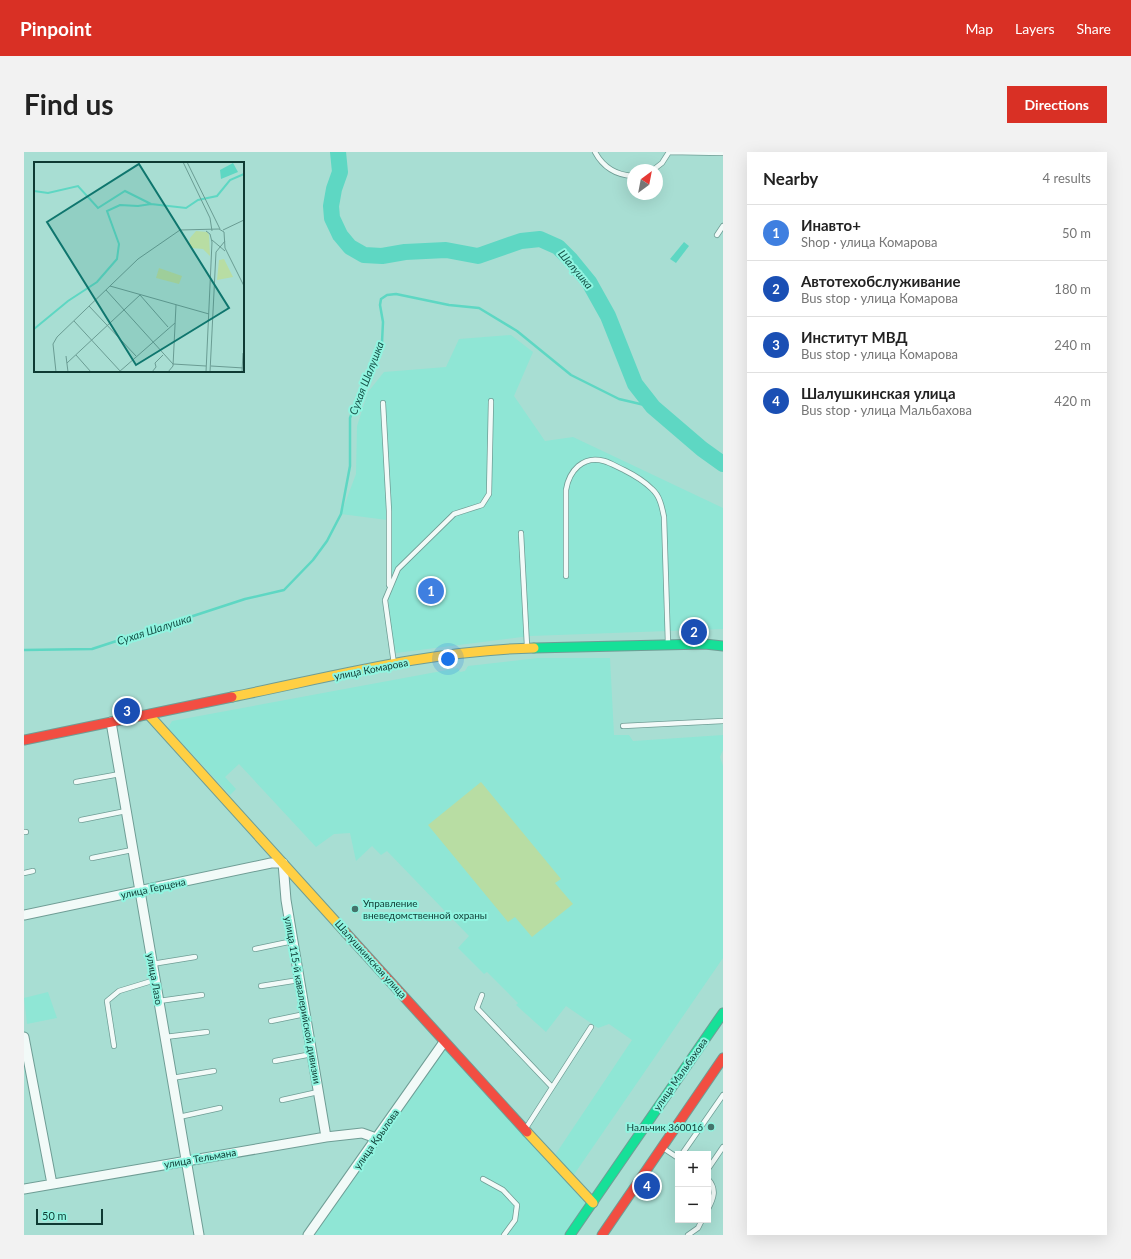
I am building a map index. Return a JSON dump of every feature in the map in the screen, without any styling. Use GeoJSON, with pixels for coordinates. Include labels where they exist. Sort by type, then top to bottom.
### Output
{"type":"FeatureCollection","features":[{"type":"Feature","properties":{"kind":"main road","name":"улица Комарова"},"geometry":{"type":"LineString","coordinates":[[24,740],[111,722],[149,716],[394,664],[463,653],[527,648],[705,644],[723,646]]}},
{"type":"Feature","properties":{"kind":"main road","name":"Шалушкинская улица"},"geometry":{"type":"LineString","coordinates":[[149,716],[368,955],[444,1042],[593,1203]]}},
{"type":"Feature","properties":{"kind":"main road","name":"улица Мальбахова"},"geometry":{"type":"LineString","coordinates":[[570,1235],[723,1013]]}},
{"type":"Feature","properties":{"kind":"main road"},"geometry":{"type":"LineString","coordinates":[[602,1235],[723,1058]]}},
{"type":"Feature","properties":{"kind":"street","name":"улица Лазо"},"geometry":{"type":"LineString","coordinates":[[111,722],[199,1235]]}},
{"type":"Feature","properties":{"kind":"street","name":"улица Герцена"},"geometry":{"type":"LineString","coordinates":[[24,915],[271,863],[283,862]]}},
{"type":"Feature","properties":{"kind":"street","name":"улица 115-й кавалерийской дивизии"},"geometry":{"type":"LineString","coordinates":[[283,862],[286,900],[326,1137]]}},
{"type":"Feature","properties":{"kind":"street"},"geometry":{"type":"LineString","coordinates":[[24,1037],[52,1184]]}},
{"type":"Feature","properties":{"kind":"street","name":"улица Крылова"},"geometry":{"type":"LineString","coordinates":[[308,1235],[444,1042]]}},
{"type":"Feature","properties":{"kind":"street","name":"улица Тельмана"},"geometry":{"type":"LineString","coordinates":[[24,1189],[326,1137],[362,1133],[376,1138]]}},
{"type":"Feature","properties":{"kind":"lane"},"geometry":{"type":"LineString","coordinates":[[595,152],[602,163],[613,171],[627,174]]}},
{"type":"Feature","properties":{"kind":"lane"},"geometry":{"type":"LineString","coordinates":[[661,164],[669,152],[723,152]]}},
{"type":"Feature","properties":{"kind":"lane"},"geometry":{"type":"LineString","coordinates":[[716,235],[723,226]]}},
{"type":"Feature","properties":{"kind":"lane"},"geometry":{"type":"LineString","coordinates":[[394,664],[385,600],[389,587],[398,569],[454,514],[482,505],[489,494],[491,401]]}},
{"type":"Feature","properties":{"kind":"lane"},"geometry":{"type":"LineString","coordinates":[[383,403],[389,511],[389,587]]}},
{"type":"Feature","properties":{"kind":"lane"},"geometry":{"type":"LineString","coordinates":[[566,576],[566,490],[568,479],[580,463],[593,460],[604,461],[636,476],[653,489],[661,503],[668,645]]}},
{"type":"Feature","properties":{"kind":"lane"},"geometry":{"type":"LineString","coordinates":[[520,533],[527,648]]}},
{"type":"Feature","properties":{"kind":"lane"},"geometry":{"type":"LineString","coordinates":[[623,726],[723,720]]}},
{"type":"Feature","properties":{"kind":"lane"},"geometry":{"type":"LineString","coordinates":[[76,782],[120,774]]}},
{"type":"Feature","properties":{"kind":"lane"},"geometry":{"type":"LineString","coordinates":[[81,820],[126,811]]}},
{"type":"Feature","properties":{"kind":"lane"},"geometry":{"type":"LineString","coordinates":[[92,858],[132,850]]}},
{"type":"Feature","properties":{"kind":"lane"},"geometry":{"type":"LineString","coordinates":[[24,873],[32,871]]}},
{"type":"Feature","properties":{"kind":"lane"},"geometry":{"type":"LineString","coordinates":[[256,949],[293,941]]}},
{"type":"Feature","properties":{"kind":"lane"},"geometry":{"type":"LineString","coordinates":[[152,964],[195,957]]}},
{"type":"Feature","properties":{"kind":"lane"},"geometry":{"type":"LineString","coordinates":[[114,1046],[107,1001],[119,991],[155,980]]}},
{"type":"Feature","properties":{"kind":"lane"},"geometry":{"type":"LineString","coordinates":[[261,986],[299,980]]}},
{"type":"Feature","properties":{"kind":"lane"},"geometry":{"type":"LineString","coordinates":[[159,1001],[202,995]]}},
{"type":"Feature","properties":{"kind":"lane"},"geometry":{"type":"LineString","coordinates":[[482,995],[477,1008],[551,1086]]}},
{"type":"Feature","properties":{"kind":"lane"},"geometry":{"type":"LineString","coordinates":[[271,1020],[305,1014]]}},
{"type":"Feature","properties":{"kind":"lane"},"geometry":{"type":"LineString","coordinates":[[524,1129],[591,1027]]}},
{"type":"Feature","properties":{"kind":"lane"},"geometry":{"type":"LineString","coordinates":[[165,1037],[206,1032]]}},
{"type":"Feature","properties":{"kind":"lane"},"geometry":{"type":"LineString","coordinates":[[275,1061],[312,1054]]}},
{"type":"Feature","properties":{"kind":"lane"},"geometry":{"type":"LineString","coordinates":[[172,1078],[214,1071]]}},
{"type":"Feature","properties":{"kind":"lane"},"geometry":{"type":"LineString","coordinates":[[282,1100],[318,1092]]}},
{"type":"Feature","properties":{"kind":"lane"},"geometry":{"type":"LineString","coordinates":[[684,1151],[723,1095]]}},
{"type":"Feature","properties":{"kind":"lane"},"geometry":{"type":"LineString","coordinates":[[179,1117],[220,1108]]}},
{"type":"Feature","properties":{"kind":"lane"},"geometry":{"type":"LineString","coordinates":[[711,1165],[723,1147]]}},
{"type":"Feature","properties":{"kind":"lane"},"geometry":{"type":"LineString","coordinates":[[662,1148],[675,1156]]}},
{"type":"Feature","properties":{"kind":"lane"},"geometry":{"type":"LineString","coordinates":[[483,1179],[503,1190],[517,1205],[515,1220],[504,1235]]}},
{"type":"Feature","properties":{"kind":"lane"},"geometry":{"type":"LineString","coordinates":[[711,1183],[714,1187],[715,1195],[711,1204]]}},
{"type":"Feature","properties":{"kind":"lane"},"geometry":{"type":"LineString","coordinates":[[688,1235],[698,1228],[700,1223]]}},
{"type":"Feature","properties":{"kind":"shaded area"},"geometry":{"type":"Polygon","coordinates":[[[684,242],[689,246],[676,263],[670,259],[684,242]]]}},
{"type":"Feature","properties":{"kind":"shaded area"},"geometry":{"type":"Polygon","coordinates":[[[511,335],[533,352],[514,396],[545,441],[573,437],[723,508],[723,629],[530,636],[396,653],[390,627],[386,548],[387,520],[341,514],[356,474],[357,426],[368,392],[384,372],[446,367],[459,339],[511,335]]]}},
{"type":"Feature","properties":{"kind":"shaded area"},"geometry":{"type":"Polygon","coordinates":[[[538,658],[610,658],[614,735],[629,735],[633,741],[723,735],[723,750],[720,757],[723,766],[723,958],[573,1176],[555,1155],[632,1040],[609,1024],[598,1028],[566,1006],[546,1032],[516,1005],[518,1003],[487,972],[484,974],[458,948],[469,936],[387,851],[381,855],[372,846],[356,861],[350,833],[334,834],[316,847],[239,764],[225,777],[236,789],[230,795],[168,728],[172,721],[458,668],[460,672],[465,671],[468,666],[538,658]]]}},
{"type":"Feature","properties":{"kind":"shaded area"},"geometry":{"type":"Polygon","coordinates":[[[481,782],[561,879],[555,883],[573,904],[532,937],[515,917],[508,922],[428,825],[481,782]]]}},
{"type":"Feature","properties":{"kind":"shaded area"},"geometry":{"type":"Polygon","coordinates":[[[48,992],[57,1018],[27,1024],[24,998],[48,992]]]}},
{"type":"Feature","properties":{"kind":"shaded area"},"geometry":{"type":"Polygon","coordinates":[[[444,1042],[593,1203],[570,1235],[308,1235],[444,1042]]]}},
{"type":"Feature","properties":{"kind":"waterway","name":"Шалушка"},"geometry":{"type":"LineString","coordinates":[[338,152],[340,172],[334,189],[331,206],[332,218],[340,235],[350,247],[364,255],[382,256],[405,252],[446,250],[478,256],[521,241],[540,239],[558,247],[589,282],[608,316],[635,384],[653,407],[702,449],[723,464]]}},
{"type":"Feature","properties":{"kind":"waterway","name":"Сухая Шалушка"},"geometry":{"type":"LineString","coordinates":[[24,650],[92,649],[245,599],[284,590],[313,560],[327,541],[341,514],[350,466],[350,418],[362,386],[382,342],[383,322],[380,305],[381,299],[387,295],[396,294],[449,305],[479,308],[517,331],[571,375],[619,399],[653,407]]}},
{"type":"Feature","properties":{"kind":"traffic: fast"},"geometry":{"type":"LineString","coordinates":[[534,648],[705,644],[723,646]]}},
{"type":"Feature","properties":{"kind":"traffic: fast"},"geometry":{"type":"LineString","coordinates":[[570,1235],[723,1013]]}},
{"type":"Feature","properties":{"kind":"traffic: slow"},"geometry":{"type":"LineString","coordinates":[[232,697],[344,673],[420,659],[496,650],[534,648]]}},
{"type":"Feature","properties":{"kind":"traffic: slow"},"geometry":{"type":"LineString","coordinates":[[149,715],[346,933]]}},
{"type":"Feature","properties":{"kind":"traffic: slow"},"geometry":{"type":"LineString","coordinates":[[527,1132],[593,1203]]}},
{"type":"Feature","properties":{"kind":"traffic: jam"},"geometry":{"type":"LineString","coordinates":[[24,740],[232,697]]}},
{"type":"Feature","properties":{"kind":"traffic: jam"},"geometry":{"type":"LineString","coordinates":[[346,933],[527,1132]]}},
{"type":"Feature","properties":{"kind":"traffic: jam"},"geometry":{"type":"LineString","coordinates":[[602,1235],[723,1058]]}},
{"type":"Feature","properties":{"kind":"place","name":"Инавто+"},"geometry":{"type":"Point","coordinates":[431,591]}},
{"type":"Feature","properties":{"kind":"place","name":"Автотехобслуживание"},"geometry":{"type":"Point","coordinates":[694,632]}},
{"type":"Feature","properties":{"kind":"place","name":"Институт МВД"},"geometry":{"type":"Point","coordinates":[127,711]}},
{"type":"Feature","properties":{"kind":"place","name":"Управление вневедомственной охраны"},"geometry":{"type":"Point","coordinates":[355,909]}},
{"type":"Feature","properties":{"kind":"place","name":"Нальчик 360016"},"geometry":{"type":"Point","coordinates":[711,1127]}},
{"type":"Feature","properties":{"kind":"place","name":"Шалушкинская улица"},"geometry":{"type":"Point","coordinates":[647,1186]}}]}
